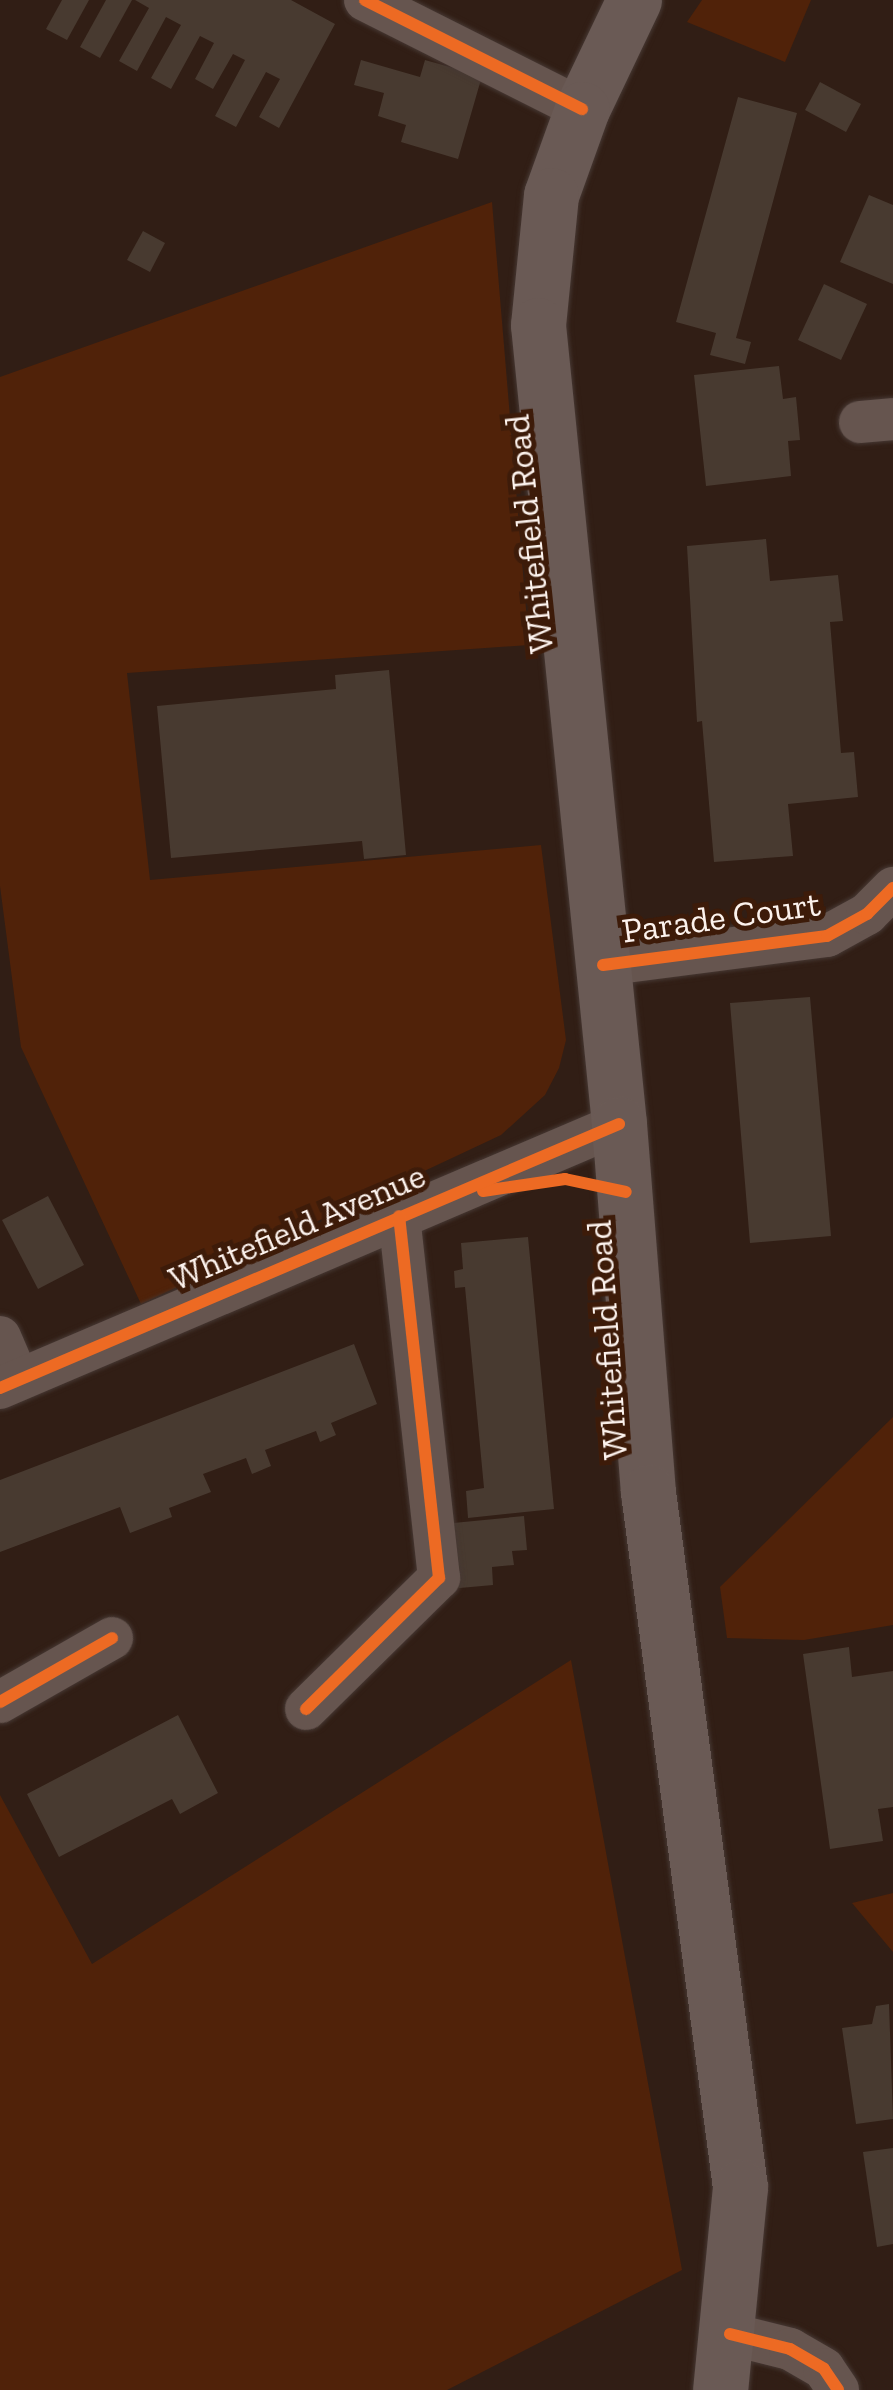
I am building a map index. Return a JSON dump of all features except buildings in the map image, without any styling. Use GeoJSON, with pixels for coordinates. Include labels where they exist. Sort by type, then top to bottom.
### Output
{"type":"FeatureCollection","features":[{"type":"Feature","properties":{"kind":"main road","name":"Whitefield Road"},"geometry":{"type":"LineString","coordinates":[[634,0],[582,109],[550,195],[538,325],[619,1124],[648,1492],[740,2187],[730,2334],[720,2390]]}},
{"type":"Feature","properties":{"kind":"street"},"geometry":{"type":"LineString","coordinates":[[366,0],[582,109]]}},
{"type":"Feature","properties":{"kind":"street","name":"Parade Court"},"geometry":{"type":"LineString","coordinates":[[603,964],[827,936],[867,914],[893,888]]}},
{"type":"Feature","properties":{"kind":"street","name":"Whitefield Avenue"},"geometry":{"type":"LineString","coordinates":[[0,1337],[9,1384],[619,1124]]}},
{"type":"Feature","properties":{"kind":"street"},"geometry":{"type":"LineString","coordinates":[[306,1708],[439,1578],[399,1216]]}},
{"type":"Feature","properties":{"kind":"street"},"geometry":{"type":"LineString","coordinates":[[0,1702],[112,1638]]}},
{"type":"Feature","properties":{"kind":"street"},"geometry":{"type":"LineString","coordinates":[[730,2334],[790,2349],[824,2369],[838,2390]]}},
{"type":"Feature","properties":{"kind":"shaded area"},"geometry":{"type":"Polygon","coordinates":[[[702,0],[811,0],[785,62],[687,22],[702,0]]]}},
{"type":"Feature","properties":{"kind":"shaded area"},"geometry":{"type":"Polygon","coordinates":[[[492,202],[529,645],[127,673],[150,880],[541,845],[566,1040],[559,1068],[545,1095],[501,1135],[141,1304],[21,1047],[0,886],[0,377],[492,202]]]}},
{"type":"Feature","properties":{"kind":"shaded area"},"geometry":{"type":"Polygon","coordinates":[[[893,1417],[893,1625],[804,1640],[727,1638],[720,1587],[893,1417]]]}},
{"type":"Feature","properties":{"kind":"shaded area"},"geometry":{"type":"Polygon","coordinates":[[[571,1660],[682,2270],[447,2390],[0,2390],[0,1795],[92,1964],[571,1660]]]}},
{"type":"Feature","properties":{"kind":"shaded area"},"geometry":{"type":"Polygon","coordinates":[[[893,1893],[893,1952],[852,1903],[893,1893]]]}},
{"type":"Feature","properties":{"kind":"cycle path"},"geometry":{"type":"LineString","coordinates":[[365,0],[582,109]]}},
{"type":"Feature","properties":{"kind":"cycle path"},"geometry":{"type":"LineString","coordinates":[[603,965],[827,936],[867,914],[893,888]]}},
{"type":"Feature","properties":{"kind":"cycle path"},"geometry":{"type":"LineString","coordinates":[[0,1388],[619,1124]]}},
{"type":"Feature","properties":{"kind":"cycle path"},"geometry":{"type":"LineString","coordinates":[[483,1191],[565,1179],[626,1192]]}},
{"type":"Feature","properties":{"kind":"cycle path"},"geometry":{"type":"LineString","coordinates":[[306,1709],[439,1578],[399,1216]]}},
{"type":"Feature","properties":{"kind":"cycle path"},"geometry":{"type":"LineString","coordinates":[[0,1702],[112,1638]]}},
{"type":"Feature","properties":{"kind":"cycle path"},"geometry":{"type":"LineString","coordinates":[[730,2334],[790,2349],[824,2369],[838,2390]]}}]}
